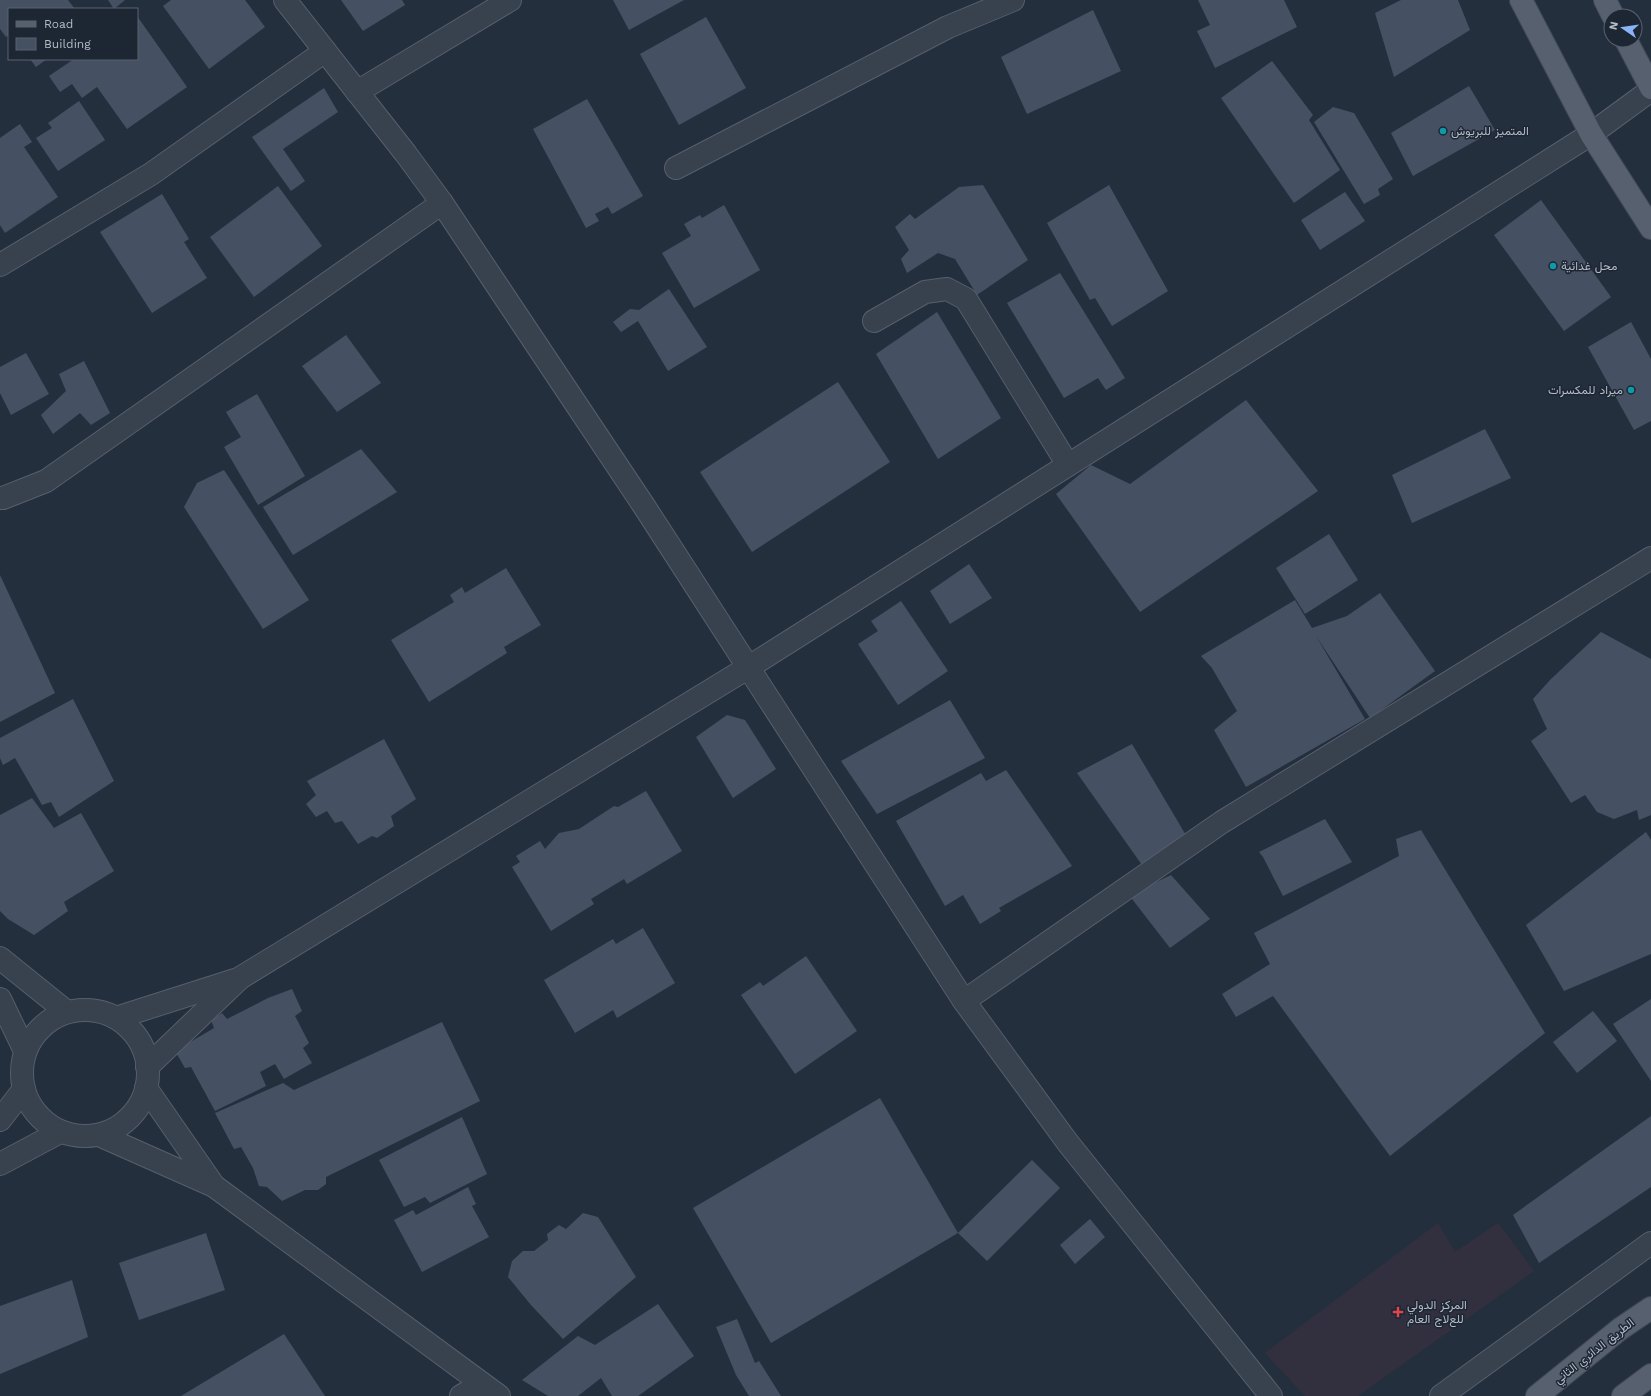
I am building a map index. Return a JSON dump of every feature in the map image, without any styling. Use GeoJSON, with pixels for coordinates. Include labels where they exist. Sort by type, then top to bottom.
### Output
{"type":"FeatureCollection","features":[{"type":"Feature","properties":{"kind":"main road"},"geometry":{"type":"LineString","coordinates":[[1521,0],[1591,134],[1651,228]]}},
{"type":"Feature","properties":{"kind":"main road"},"geometry":{"type":"LineString","coordinates":[[1630,48],[1651,89]]}},
{"type":"Feature","properties":{"kind":"main road","name":"الطريق الدائري الثاني"},"geometry":{"type":"LineString","coordinates":[[1537,1396],[1620,1329],[1651,1308]]}},
{"type":"Feature","properties":{"kind":"main road"},"geometry":{"type":"LineString","coordinates":[[1623,1396],[1651,1375]]}},
{"type":"Feature","properties":{"kind":"street"},"geometry":{"type":"LineString","coordinates":[[285,0],[406,154],[442,203],[749,667],[964,1001],[1068,1143],[1271,1396]]}},
{"type":"Feature","properties":{"kind":"street"},"geometry":{"type":"LineString","coordinates":[[357,92],[510,0]]}},
{"type":"Feature","properties":{"kind":"street"},"geometry":{"type":"LineString","coordinates":[[676,168],[948,27],[1013,0]]}},
{"type":"Feature","properties":{"kind":"street"},"geometry":{"type":"LineString","coordinates":[[0,265],[151,174],[325,51]]}},
{"type":"Feature","properties":{"kind":"street"},"geometry":{"type":"LineString","coordinates":[[116,1018],[240,978],[749,667],[1591,134],[1651,89]]}},
{"type":"Feature","properties":{"kind":"street"},"geometry":{"type":"LineString","coordinates":[[0,498],[46,481],[442,203]]}},
{"type":"Feature","properties":{"kind":"street"},"geometry":{"type":"LineString","coordinates":[[874,321],[925,292],[947,289],[966,299],[1068,465]]}},
{"type":"Feature","properties":{"kind":"street"},"geometry":{"type":"LineString","coordinates":[[964,1001],[1222,822],[1651,558]]}},
{"type":"Feature","properties":{"kind":"street"},"geometry":{"type":"LineString","coordinates":[[0,958],[67,1012]]}},
{"type":"Feature","properties":{"kind":"street"},"geometry":{"type":"LineString","coordinates":[[214,1186],[147,1077],[143,1047],[132,1030],[116,1018],[100,1012],[89,1010],[67,1012],[42,1027],[25,1052],[21,1070],[24,1089],[37,1115],[60,1132],[79,1137],[99,1135],[120,1126],[136,1109],[147,1077],[240,978]]}},
{"type":"Feature","properties":{"kind":"street"},"geometry":{"type":"LineString","coordinates":[[0,999],[25,1052]]}},
{"type":"Feature","properties":{"kind":"street"},"geometry":{"type":"LineString","coordinates":[[0,1120],[24,1089]]}},
{"type":"Feature","properties":{"kind":"street"},"geometry":{"type":"LineString","coordinates":[[0,1164],[60,1132]]}},
{"type":"Feature","properties":{"kind":"street"},"geometry":{"type":"LineString","coordinates":[[99,1135],[214,1186],[490,1390]]}},
{"type":"Feature","properties":{"kind":"street"},"geometry":{"type":"LineString","coordinates":[[1441,1396],[1651,1243]]}},
{"type":"Feature","properties":{"kind":"street"},"geometry":{"type":"LineString","coordinates":[[461,1396],[490,1390]]}},
{"type":"Feature","properties":{"kind":"shaded area","name":"المركز الدولي للعﻻج العام"},"geometry":{"type":"Polygon","coordinates":[[[1438,1223],[1455,1252],[1498,1223],[1534,1271],[1358,1396],[1305,1396],[1265,1353],[1438,1223]]]}},
{"type":"Feature","properties":{"kind":"building"},"geometry":{"type":"Polygon","coordinates":[[[0,0],[68,0],[74,8],[8,8],[8,36],[6,37],[0,29],[0,0]]]}},
{"type":"Feature","properties":{"kind":"building"},"geometry":{"type":"Polygon","coordinates":[[[108,0],[125,0],[115,8],[113,8],[108,0]]]}},
{"type":"Feature","properties":{"kind":"building"},"geometry":{"type":"Polygon","coordinates":[[[171,0],[245,0],[265,27],[209,69],[163,6],[171,0]]]}},
{"type":"Feature","properties":{"kind":"building"},"geometry":{"type":"Polygon","coordinates":[[[341,0],[402,0],[405,5],[363,31],[341,0]]]}},
{"type":"Feature","properties":{"kind":"building"},"geometry":{"type":"Polygon","coordinates":[[[613,0],[684,0],[629,30],[613,0]]]}},
{"type":"Feature","properties":{"kind":"building"},"geometry":{"type":"Polygon","coordinates":[[[1198,0],[1284,0],[1297,27],[1215,68],[1197,31],[1210,25],[1198,0]]]}},
{"type":"Feature","properties":{"kind":"building"},"geometry":{"type":"Polygon","coordinates":[[[1401,0],[1458,0],[1470,30],[1394,77],[1375,13],[1401,0]]]}},
{"type":"Feature","properties":{"kind":"building"},"geometry":{"type":"Polygon","coordinates":[[[1093,10],[1121,71],[1027,114],[1001,57],[1093,10]]]}},
{"type":"Feature","properties":{"kind":"building"},"geometry":{"type":"Polygon","coordinates":[[[138,17],[187,87],[127,129],[97,87],[82,98],[72,84],[60,92],[49,76],[73,60],[138,60],[138,17]]]}},
{"type":"Feature","properties":{"kind":"building"},"geometry":{"type":"Polygon","coordinates":[[[706,17],[746,88],[679,125],[640,54],[706,17]]]}},
{"type":"Feature","properties":{"kind":"building"},"geometry":{"type":"Polygon","coordinates":[[[31,60],[46,60],[36,67],[31,60]]]}},
{"type":"Feature","properties":{"kind":"building"},"geometry":{"type":"Polygon","coordinates":[[[1272,61],[1313,115],[1309,120],[1340,170],[1294,203],[1221,98],[1272,61]]]}},
{"type":"Feature","properties":{"kind":"building","name":"المتميز للبريوش"},"geometry":{"type":"Polygon","coordinates":[[[1469,86],[1495,130],[1413,176],[1391,133],[1469,86]]]}},
{"type":"Feature","properties":{"kind":"building"},"geometry":{"type":"Polygon","coordinates":[[[324,88],[338,112],[283,149],[305,181],[291,191],[252,137],[324,88]]]}},
{"type":"Feature","properties":{"kind":"building"},"geometry":{"type":"Polygon","coordinates":[[[587,99],[643,196],[612,214],[608,207],[595,214],[599,221],[586,228],[533,129],[587,99]]]}},
{"type":"Feature","properties":{"kind":"building"},"geometry":{"type":"Polygon","coordinates":[[[79,101],[105,140],[58,171],[36,138],[52,128],[48,123],[79,101]]]}},
{"type":"Feature","properties":{"kind":"building"},"geometry":{"type":"Polygon","coordinates":[[[1333,107],[1354,113],[1393,179],[1378,189],[1380,195],[1364,204],[1314,122],[1333,107]]]}},
{"type":"Feature","properties":{"kind":"building"},"geometry":{"type":"Polygon","coordinates":[[[20,124],[32,142],[24,147],[58,197],[5,233],[0,225],[0,138],[20,124]]]}},
{"type":"Feature","properties":{"kind":"building"},"geometry":{"type":"Polygon","coordinates":[[[983,185],[1028,260],[977,295],[955,259],[938,253],[907,273],[901,259],[909,250],[895,227],[910,214],[915,219],[959,187],[983,185]]]}},
{"type":"Feature","properties":{"kind":"building"},"geometry":{"type":"Polygon","coordinates":[[[1109,185],[1168,291],[1112,326],[1095,298],[1090,300],[1047,223],[1109,185]]]}},
{"type":"Feature","properties":{"kind":"building"},"geometry":{"type":"Polygon","coordinates":[[[278,186],[322,246],[254,297],[210,237],[278,186]]]}},
{"type":"Feature","properties":{"kind":"building"},"geometry":{"type":"Polygon","coordinates":[[[1345,192],[1365,221],[1320,250],[1301,220],[1345,192]]]}},
{"type":"Feature","properties":{"kind":"building"},"geometry":{"type":"Polygon","coordinates":[[[162,194],[189,239],[184,242],[207,278],[152,313],[100,232],[162,194]]]}},
{"type":"Feature","properties":{"kind":"building","name":"محل غدائية"},"geometry":{"type":"Polygon","coordinates":[[[1541,200],[1611,297],[1564,331],[1494,235],[1541,200]]]}},
{"type":"Feature","properties":{"kind":"building"},"geometry":{"type":"Polygon","coordinates":[[[724,205],[760,270],[694,308],[662,253],[691,236],[684,224],[700,215],[702,218],[724,205]]]}},
{"type":"Feature","properties":{"kind":"building"},"geometry":{"type":"Polygon","coordinates":[[[1060,273],[1125,378],[1106,390],[1098,378],[1064,398],[1007,303],[1060,273]]]}},
{"type":"Feature","properties":{"kind":"building"},"geometry":{"type":"Polygon","coordinates":[[[669,289],[707,347],[668,371],[638,321],[621,332],[613,322],[630,309],[639,310],[669,289]]]}},
{"type":"Feature","properties":{"kind":"building"},"geometry":{"type":"Polygon","coordinates":[[[937,312],[1001,418],[938,459],[876,354],[937,312]]]}},
{"type":"Feature","properties":{"kind":"building","name":"ميراد للمكسرات"},"geometry":{"type":"Polygon","coordinates":[[[1631,322],[1651,359],[1651,421],[1634,430],[1588,347],[1631,322]]]}},
{"type":"Feature","properties":{"kind":"building"},"geometry":{"type":"Polygon","coordinates":[[[346,335],[381,383],[337,412],[302,366],[346,335]]]}},
{"type":"Feature","properties":{"kind":"building"},"geometry":{"type":"Polygon","coordinates":[[[26,353],[49,394],[11,415],[0,393],[0,367],[26,353]]]}},
{"type":"Feature","properties":{"kind":"building"},"geometry":{"type":"Polygon","coordinates":[[[84,361],[110,413],[91,425],[80,413],[53,434],[41,415],[66,391],[59,374],[84,361]]]}},
{"type":"Feature","properties":{"kind":"building"},"geometry":{"type":"Polygon","coordinates":[[[838,382],[890,462],[752,552],[700,472],[838,382]]]}},
{"type":"Feature","properties":{"kind":"building"},"geometry":{"type":"Polygon","coordinates":[[[257,394],[305,476],[258,505],[224,447],[241,437],[226,412],[257,394]]]}},
{"type":"Feature","properties":{"kind":"building"},"geometry":{"type":"Polygon","coordinates":[[[1246,400],[1318,491],[1140,612],[1056,494],[1091,465],[1130,484],[1246,400]]]}},
{"type":"Feature","properties":{"kind":"building"},"geometry":{"type":"Polygon","coordinates":[[[1485,429],[1511,478],[1412,523],[1392,475],[1485,429]]]}},
{"type":"Feature","properties":{"kind":"building"},"geometry":{"type":"Polygon","coordinates":[[[361,449],[397,492],[293,555],[263,507],[361,449]]]}},
{"type":"Feature","properties":{"kind":"building"},"geometry":{"type":"Polygon","coordinates":[[[224,470],[309,600],[263,629],[184,507],[197,483],[224,470]]]}},
{"type":"Feature","properties":{"kind":"building"},"geometry":{"type":"Polygon","coordinates":[[[1329,534],[1358,580],[1305,614],[1276,568],[1329,534]]]}},
{"type":"Feature","properties":{"kind":"building"},"geometry":{"type":"Polygon","coordinates":[[[969,564],[992,598],[950,624],[930,591],[969,564]]]}},
{"type":"Feature","properties":{"kind":"building"},"geometry":{"type":"Polygon","coordinates":[[[506,568],[541,625],[504,647],[507,653],[429,702],[391,640],[454,602],[450,595],[462,587],[465,593],[506,568]]]}},
{"type":"Feature","properties":{"kind":"building"},"geometry":{"type":"Polygon","coordinates":[[[0,575],[55,693],[0,722],[0,575]]]}},
{"type":"Feature","properties":{"kind":"building"},"geometry":{"type":"Polygon","coordinates":[[[1380,593],[1435,671],[1370,718],[1316,636],[1365,719],[1246,787],[1214,730],[1237,711],[1212,668],[1201,656],[1295,600],[1312,628],[1347,616],[1380,593]]]}},
{"type":"Feature","properties":{"kind":"building"},"geometry":{"type":"Polygon","coordinates":[[[901,601],[948,671],[898,705],[858,644],[878,631],[871,621],[901,601]]]}},
{"type":"Feature","properties":{"kind":"building"},"geometry":{"type":"Polygon","coordinates":[[[1601,632],[1651,659],[1651,815],[1639,820],[1637,810],[1614,819],[1597,812],[1585,795],[1571,803],[1531,741],[1547,729],[1533,699],[1550,680],[1601,632]]]}},
{"type":"Feature","properties":{"kind":"building"},"geometry":{"type":"Polygon","coordinates":[[[73,699],[114,781],[59,817],[51,802],[42,805],[15,758],[3,765],[0,758],[0,738],[73,699]]]}},
{"type":"Feature","properties":{"kind":"building"},"geometry":{"type":"Polygon","coordinates":[[[950,700],[985,758],[877,814],[841,761],[950,700]]]}},
{"type":"Feature","properties":{"kind":"building"},"geometry":{"type":"Polygon","coordinates":[[[727,715],[745,720],[776,769],[733,798],[696,737],[727,715]]]}},
{"type":"Feature","properties":{"kind":"building"},"geometry":{"type":"Polygon","coordinates":[[[384,739],[416,799],[391,816],[394,826],[377,838],[372,836],[358,844],[342,821],[335,823],[327,811],[316,817],[306,804],[316,795],[307,781],[384,739]]]}},
{"type":"Feature","properties":{"kind":"building"},"geometry":{"type":"Polygon","coordinates":[[[1132,744],[1187,837],[1142,865],[1077,773],[1132,744]]]}},
{"type":"Feature","properties":{"kind":"building"},"geometry":{"type":"Polygon","coordinates":[[[1006,770],[1072,866],[999,908],[1001,911],[980,924],[963,895],[945,906],[896,821],[981,773],[986,781],[1006,770]]]}},
{"type":"Feature","properties":{"kind":"building"},"geometry":{"type":"Polygon","coordinates":[[[646,791],[682,851],[627,884],[624,879],[591,899],[594,904],[551,931],[512,867],[520,862],[516,856],[540,841],[545,849],[559,833],[579,829],[614,806],[618,807],[646,791]]]}},
{"type":"Feature","properties":{"kind":"building"},"geometry":{"type":"Polygon","coordinates":[[[32,798],[54,828],[81,813],[114,871],[64,902],[68,911],[34,935],[8,919],[0,911],[0,815],[32,798]]]}},
{"type":"Feature","properties":{"kind":"building"},"geometry":{"type":"Polygon","coordinates":[[[1325,819],[1352,862],[1283,896],[1259,852],[1325,819]]]}},
{"type":"Feature","properties":{"kind":"building"},"geometry":{"type":"Polygon","coordinates":[[[1421,830],[1545,1033],[1390,1156],[1273,996],[1236,1017],[1222,994],[1270,964],[1254,933],[1399,856],[1396,839],[1421,830]]]}},
{"type":"Feature","properties":{"kind":"building"},"geometry":{"type":"Polygon","coordinates":[[[1646,832],[1651,840],[1651,954],[1564,991],[1526,925],[1646,832]]]}},
{"type":"Feature","properties":{"kind":"building"},"geometry":{"type":"Polygon","coordinates":[[[1171,875],[1210,919],[1170,948],[1129,895],[1171,875]]]}},
{"type":"Feature","properties":{"kind":"building"},"geometry":{"type":"Polygon","coordinates":[[[643,928],[675,983],[617,1018],[613,1010],[575,1033],[544,980],[613,939],[616,944],[643,928]]]}},
{"type":"Feature","properties":{"kind":"building"},"geometry":{"type":"Polygon","coordinates":[[[806,956],[857,1031],[795,1074],[741,995],[760,982],[763,986],[806,956]]]}},
{"type":"Feature","properties":{"kind":"building"},"geometry":{"type":"Polygon","coordinates":[[[292,989],[302,1011],[295,1016],[309,1043],[303,1048],[312,1063],[284,1079],[275,1064],[260,1072],[266,1086],[215,1111],[191,1067],[185,1068],[175,1051],[214,1028],[211,1020],[222,1013],[227,1019],[268,998],[292,989]]]}},
{"type":"Feature","properties":{"kind":"building"},"geometry":{"type":"Polygon","coordinates":[[[1651,999],[1651,1081],[1613,1024],[1651,999]]]}},
{"type":"Feature","properties":{"kind":"building"},"geometry":{"type":"Polygon","coordinates":[[[1593,1011],[1617,1041],[1577,1073],[1553,1042],[1593,1011]]]}},
{"type":"Feature","properties":{"kind":"building"},"geometry":{"type":"Polygon","coordinates":[[[442,1022],[480,1101],[326,1177],[326,1184],[318,1190],[305,1190],[282,1201],[267,1187],[259,1186],[253,1168],[241,1147],[234,1149],[215,1113],[283,1083],[294,1090],[442,1022]]]}},
{"type":"Feature","properties":{"kind":"building"},"geometry":{"type":"Polygon","coordinates":[[[880,1098],[958,1233],[771,1343],[693,1208],[880,1098]]]}},
{"type":"Feature","properties":{"kind":"building"},"geometry":{"type":"Polygon","coordinates":[[[1651,1116],[1651,1187],[1539,1263],[1513,1215],[1651,1116]]]}},
{"type":"Feature","properties":{"kind":"building"},"geometry":{"type":"Polygon","coordinates":[[[462,1117],[487,1174],[430,1203],[425,1197],[404,1207],[379,1160],[462,1117]]]}},
{"type":"Feature","properties":{"kind":"building"},"geometry":{"type":"Polygon","coordinates":[[[1032,1160],[1060,1188],[987,1261],[958,1233],[1032,1160]]]}},
{"type":"Feature","properties":{"kind":"building"},"geometry":{"type":"Polygon","coordinates":[[[468,1187],[476,1204],[472,1206],[489,1237],[422,1272],[394,1220],[413,1210],[416,1215],[468,1187]]]}},
{"type":"Feature","properties":{"kind":"building"},"geometry":{"type":"Polygon","coordinates":[[[583,1213],[598,1217],[636,1277],[563,1339],[531,1305],[508,1277],[512,1261],[523,1251],[534,1251],[548,1240],[547,1234],[559,1225],[566,1229],[583,1213]]]}},
{"type":"Feature","properties":{"kind":"building"},"geometry":{"type":"Polygon","coordinates":[[[1090,1219],[1105,1237],[1075,1264],[1060,1245],[1090,1219]]]}},
{"type":"Feature","properties":{"kind":"building"},"geometry":{"type":"Polygon","coordinates":[[[206,1233],[225,1290],[139,1320],[119,1263],[206,1233]]]}},
{"type":"Feature","properties":{"kind":"building"},"geometry":{"type":"Polygon","coordinates":[[[72,1280],[88,1337],[0,1374],[0,1306],[72,1280]]]}},
{"type":"Feature","properties":{"kind":"building"},"geometry":{"type":"Polygon","coordinates":[[[658,1304],[694,1356],[638,1396],[612,1396],[601,1378],[578,1396],[548,1396],[522,1380],[578,1336],[595,1345],[658,1304]]]}},
{"type":"Feature","properties":{"kind":"building"},"geometry":{"type":"Polygon","coordinates":[[[737,1319],[755,1363],[759,1361],[781,1396],[749,1396],[736,1375],[716,1327],[737,1319]]]}},
{"type":"Feature","properties":{"kind":"building"},"geometry":{"type":"Polygon","coordinates":[[[284,1334],[325,1396],[181,1396],[284,1334]]]}},
{"type":"Feature","properties":{"kind":"place","name":"المتميز للبريوش"},"geometry":{"type":"Point","coordinates":[1443,131]}},
{"type":"Feature","properties":{"kind":"place","name":"محل غدائية"},"geometry":{"type":"Point","coordinates":[1553,266]}},
{"type":"Feature","properties":{"kind":"place","name":"ميراد للمكسرات"},"geometry":{"type":"Point","coordinates":[1631,390]}},
{"type":"Feature","properties":{"kind":"place","name":"المركز الدولي للعﻻج العام"},"geometry":{"type":"Point","coordinates":[1398,1312]}}]}
